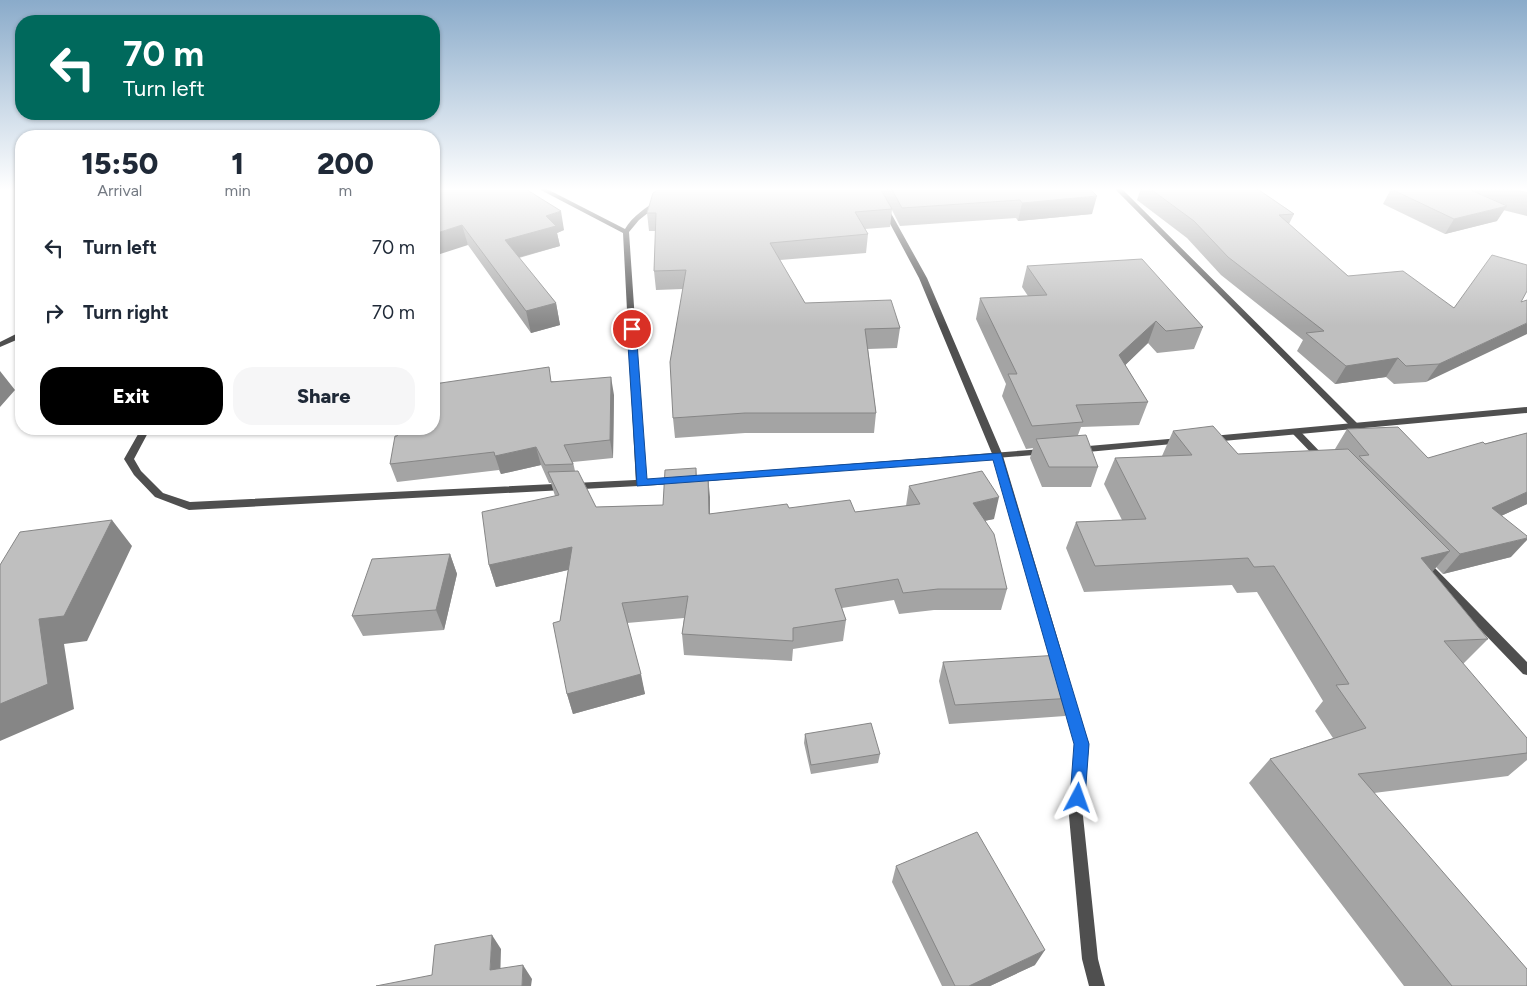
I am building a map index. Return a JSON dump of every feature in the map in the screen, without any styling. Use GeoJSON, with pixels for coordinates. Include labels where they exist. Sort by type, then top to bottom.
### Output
{"type":"FeatureCollection","features":[{"type":"Feature","properties":{"kind":"street"},"geometry":{"type":"LineString","coordinates":[[626,234],[641,484]]}},
{"type":"Feature","properties":{"kind":"street"},"geometry":{"type":"LineString","coordinates":[[899,234],[923,278],[998,456],[1082,744],[1076,816],[1090,959],[1097,986]]}},
{"type":"Feature","properties":{"kind":"street"},"geometry":{"type":"LineString","coordinates":[[1163,234],[1355,426]]}},
{"type":"Feature","properties":{"kind":"street"},"geometry":{"type":"LineString","coordinates":[[0,345],[15,338]]}},
{"type":"Feature","properties":{"kind":"street"},"geometry":{"type":"LineString","coordinates":[[1206,439],[1527,410]]}},
{"type":"Feature","properties":{"kind":"street"},"geometry":{"type":"LineString","coordinates":[[1296,432],[1330,467]]}},
{"type":"Feature","properties":{"kind":"street"},"geometry":{"type":"LineString","coordinates":[[142,435],[130,459],[137,473],[159,495],[189,506],[641,484],[1186,441]]}},
{"type":"Feature","properties":{"kind":"street"},"geometry":{"type":"LineString","coordinates":[[1418,558],[1527,670]]}},
{"type":"Feature","properties":{"kind":"building"},"geometry":{"type":"Polygon","coordinates":[[[469,234],[527,234],[505,240],[556,303],[526,311],[469,234]]]}},
{"type":"Feature","properties":{"kind":"building"},"geometry":{"type":"Polygon","coordinates":[[[655,234],[868,234],[770,243],[805,303],[891,300],[900,328],[865,329],[876,413],[745,413],[673,418],[670,362],[686,270],[654,271],[655,234]]]}},
{"type":"Feature","properties":{"kind":"building"},"geometry":{"type":"Polygon","coordinates":[[[1206,234],[1301,234],[1348,276],[1403,271],[1454,308],[1492,255],[1527,265],[1527,291],[1521,302],[1527,300],[1527,323],[1439,364],[1406,366],[1398,358],[1346,366],[1306,333],[1324,331],[1228,257],[1206,234]]]}},
{"type":"Feature","properties":{"kind":"building"},"geometry":{"type":"Polygon","coordinates":[[[1142,259],[1203,327],[1166,331],[1156,321],[1119,355],[1148,402],[1076,405],[1083,422],[1032,426],[1008,374],[1017,374],[980,298],[1047,295],[1027,266],[1142,259]]]}},
{"type":"Feature","properties":{"kind":"building"},"geometry":{"type":"Polygon","coordinates":[[[549,367],[551,382],[611,377],[610,440],[564,445],[573,464],[545,465],[536,447],[495,456],[494,452],[390,464],[395,436],[440,435],[440,383],[549,367]]]}},
{"type":"Feature","properties":{"kind":"building"},"geometry":{"type":"Polygon","coordinates":[[[1213,426],[1238,454],[1348,449],[1450,551],[1421,558],[1488,639],[1444,641],[1527,738],[1527,753],[1358,774],[1527,969],[1527,986],[1452,986],[1270,759],[1366,728],[1336,685],[1349,684],[1274,566],[1254,567],[1248,558],[1095,566],[1076,522],[1146,519],[1115,458],[1192,455],[1173,431],[1213,426]]]}},
{"type":"Feature","properties":{"kind":"building"},"geometry":{"type":"Polygon","coordinates":[[[1398,427],[1428,458],[1483,442],[1485,444],[1527,433],[1527,492],[1492,508],[1527,536],[1527,538],[1460,554],[1359,456],[1369,455],[1347,429],[1398,427]]]}},
{"type":"Feature","properties":{"kind":"building"},"geometry":{"type":"Polygon","coordinates":[[[1086,435],[1098,467],[1049,467],[1036,439],[1086,435]]]}},
{"type":"Feature","properties":{"kind":"building"},"geometry":{"type":"Polygon","coordinates":[[[696,468],[696,477],[708,476],[709,514],[787,504],[789,508],[850,500],[855,512],[920,504],[909,486],[982,471],[999,497],[973,503],[994,534],[1007,589],[938,589],[903,593],[898,579],[835,589],[846,620],[793,628],[793,641],[682,634],[688,596],[622,603],[641,674],[567,694],[553,623],[560,621],[572,547],[489,565],[482,512],[559,495],[548,472],[578,471],[596,507],[663,505],[665,470],[696,468]]]}},
{"type":"Feature","properties":{"kind":"building"},"geometry":{"type":"Polygon","coordinates":[[[112,520],[64,616],[39,619],[48,684],[0,704],[0,565],[20,532],[112,520]]]}},
{"type":"Feature","properties":{"kind":"building"},"geometry":{"type":"Polygon","coordinates":[[[450,554],[436,610],[352,616],[372,559],[450,554]]]}},
{"type":"Feature","properties":{"kind":"building"},"geometry":{"type":"Polygon","coordinates":[[[1060,655],[1074,698],[955,705],[943,662],[1060,655]]]}},
{"type":"Feature","properties":{"kind":"building"},"geometry":{"type":"Polygon","coordinates":[[[871,723],[880,754],[811,765],[805,734],[871,723]]]}},
{"type":"Feature","properties":{"kind":"building"},"geometry":{"type":"Polygon","coordinates":[[[977,832],[1045,950],[969,986],[955,986],[896,866],[977,832]]]}},
{"type":"Feature","properties":{"kind":"building"},"geometry":{"type":"Polygon","coordinates":[[[492,935],[490,970],[523,965],[522,986],[376,986],[432,975],[435,945],[492,935]]]}},
{"type":"Feature","properties":{"kind":"route"},"geometry":{"type":"LineString","coordinates":[[632,329],[641,484],[998,456],[1082,744],[1078,798]]}}]}
